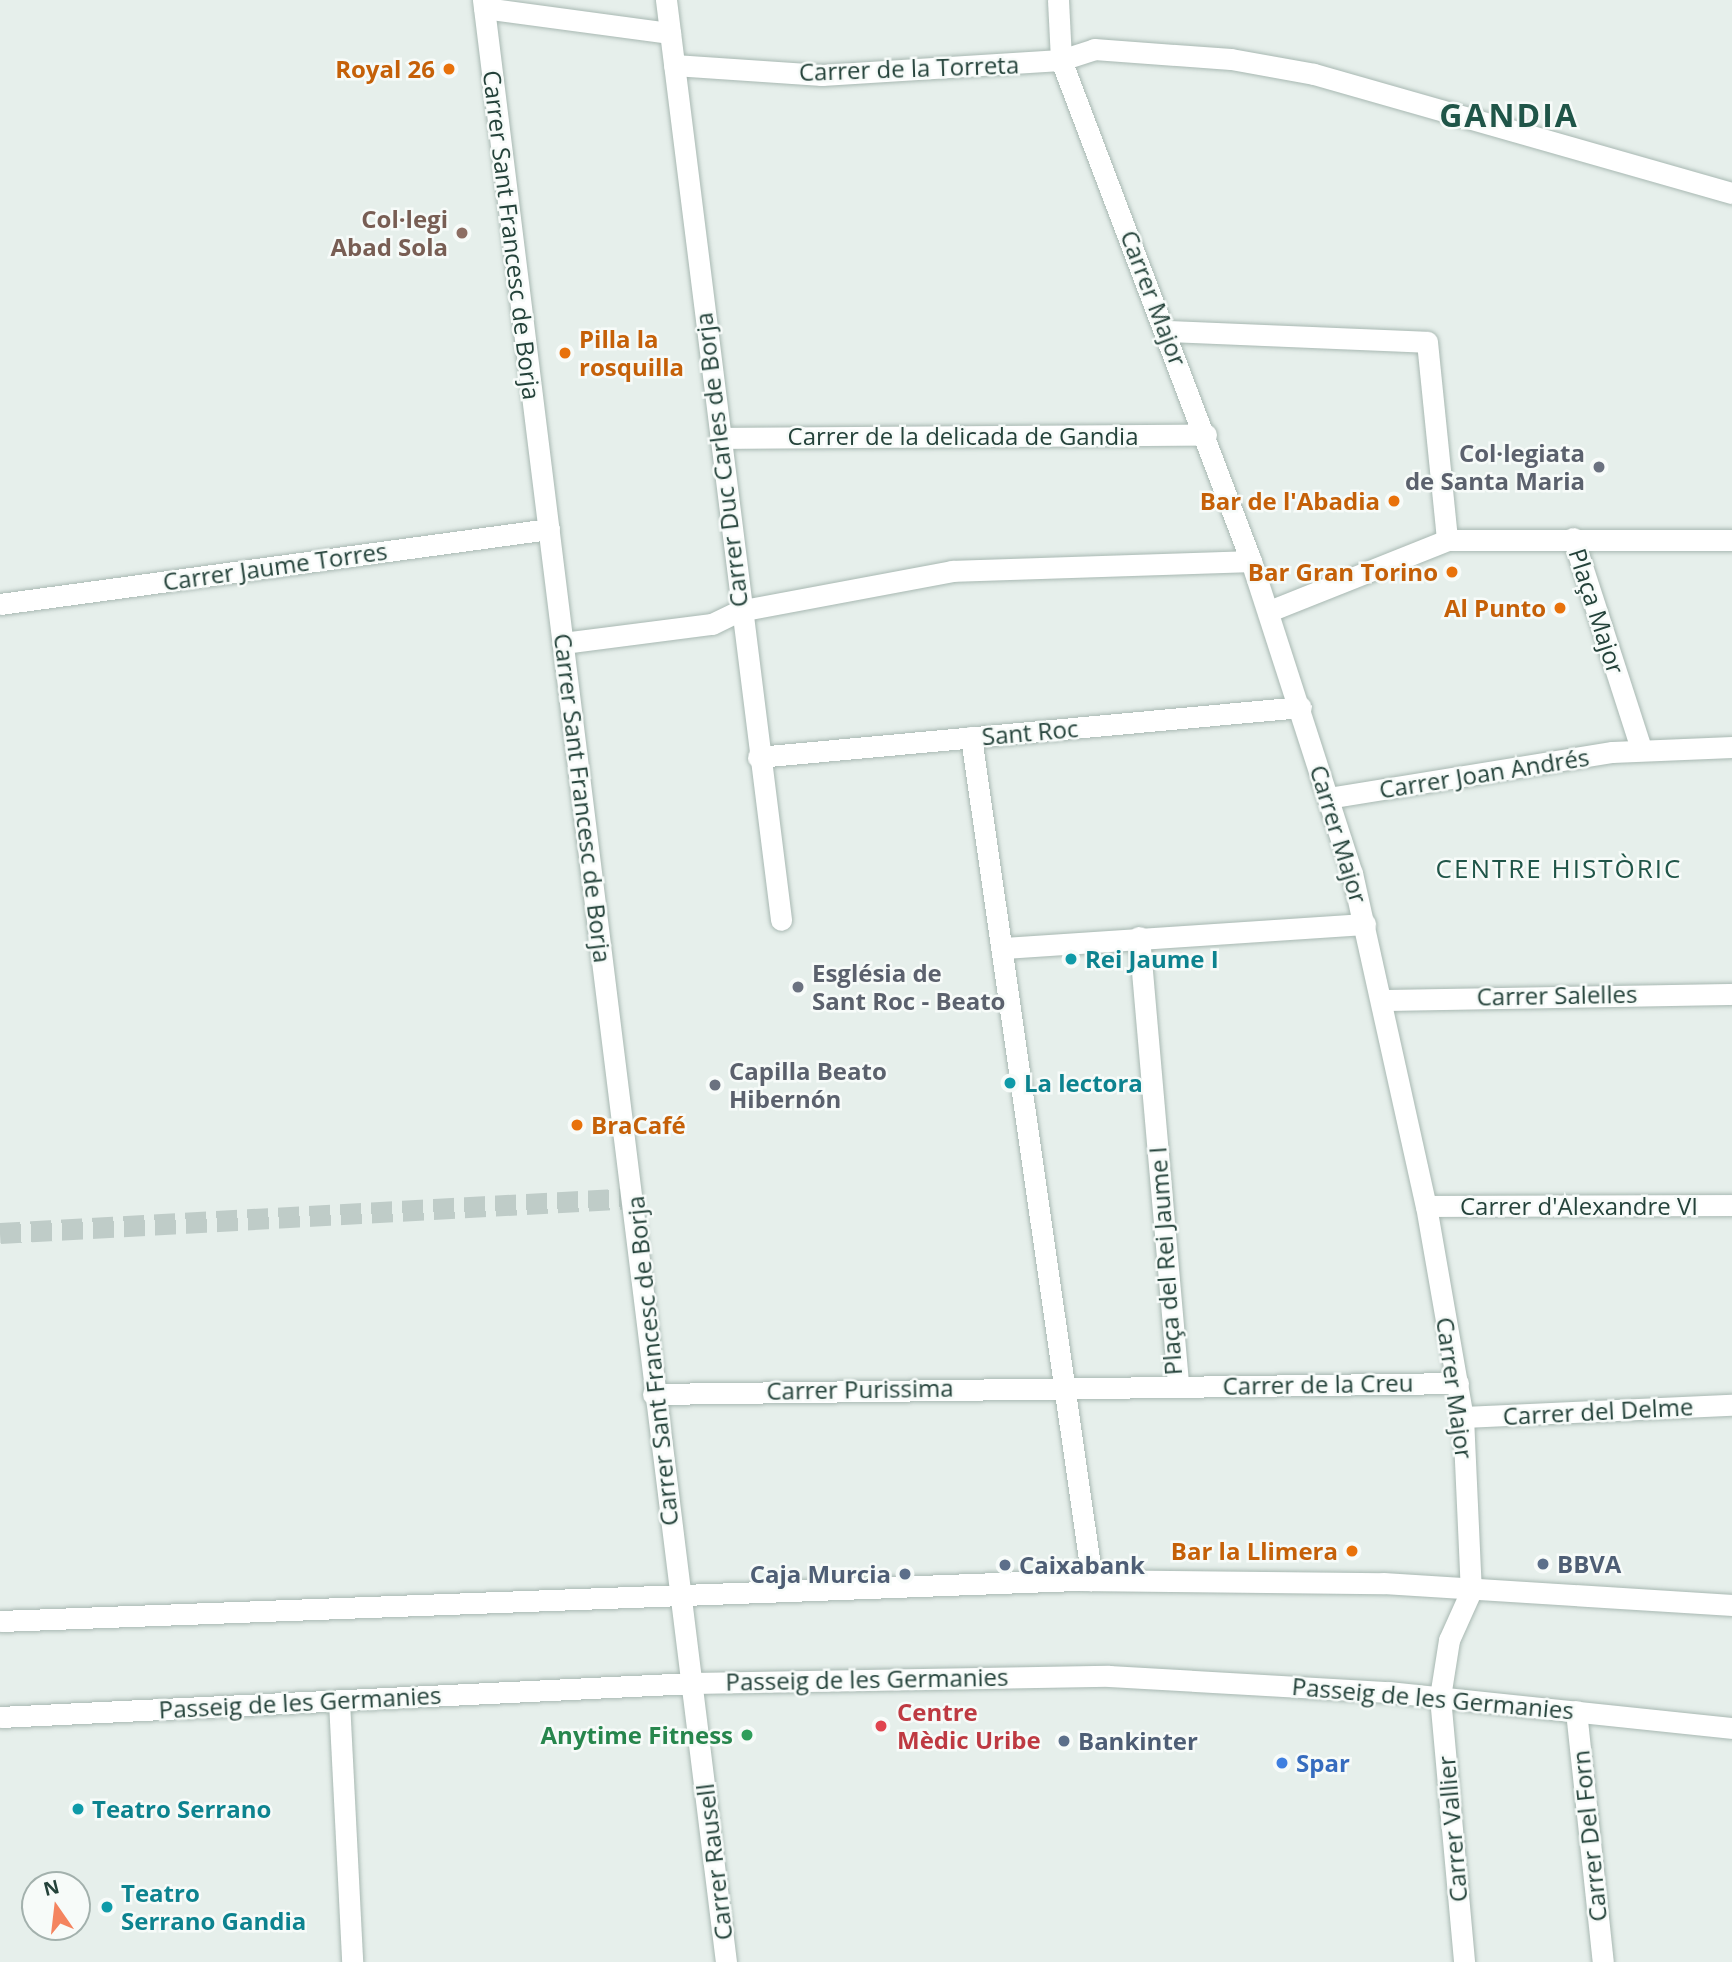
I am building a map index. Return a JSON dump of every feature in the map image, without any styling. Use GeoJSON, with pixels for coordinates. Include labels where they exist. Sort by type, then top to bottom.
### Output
{"type":"FeatureCollection","features":[{"type":"Feature","properties":{"kind":"street","name":"Carrer Duc Carles de Borja"},"geometry":{"type":"LineString","coordinates":[[666,0],[739,611],[780,920]]}},
{"type":"Feature","properties":{"kind":"street","name":"Carrer Major"},"geometry":{"type":"LineString","coordinates":[[1058,0],[1061,61],[1167,331],[1269,611],[1301,707],[1365,924],[1383,1000],[1426,1206],[1463,1417],[1471,1591],[1448,1640],[1440,1697]]}},
{"type":"Feature","properties":{"kind":"street"},"geometry":{"type":"LineString","coordinates":[[483,4],[670,33]]}},
{"type":"Feature","properties":{"kind":"street","name":"Carrer Sant Francesc de Borja"},"geometry":{"type":"LineString","coordinates":[[483,4],[680,1596]]}},
{"type":"Feature","properties":{"kind":"street","name":"Carrer de la Torreta"},"geometry":{"type":"LineString","coordinates":[[674,65],[822,75],[1061,61],[1094,49],[1150,49],[1314,74],[1732,193]]}},
{"type":"Feature","properties":{"kind":"street"},"geometry":{"type":"LineString","coordinates":[[1167,331],[1427,342],[1447,540]]}},
{"type":"Feature","properties":{"kind":"street","name":"Carrer de la delicada de Gandia"},"geometry":{"type":"LineString","coordinates":[[720,438],[1206,435]]}},
{"type":"Feature","properties":{"kind":"street","name":"Carrer Jaume Torres"},"geometry":{"type":"LineString","coordinates":[[0,604],[549,529]]}},
{"type":"Feature","properties":{"kind":"street"},"geometry":{"type":"LineString","coordinates":[[1269,611],[1447,540],[1573,538]]}},
{"type":"Feature","properties":{"kind":"street","name":"Plaça Major"},"geometry":{"type":"LineString","coordinates":[[1641,749],[1573,538],[1732,540]]}},
{"type":"Feature","properties":{"kind":"street"},"geometry":{"type":"LineString","coordinates":[[563,643],[712,624],[739,611],[952,571],[1251,561]]}},
{"type":"Feature","properties":{"kind":"street","name":"Sant Roc"},"geometry":{"type":"LineString","coordinates":[[758,757],[1301,707]]}},
{"type":"Feature","properties":{"kind":"street"},"geometry":{"type":"LineString","coordinates":[[971,737],[1068,1385],[1092,1580]]}},
{"type":"Feature","properties":{"kind":"street"},"geometry":{"type":"LineString","coordinates":[[1641,749],[1732,747]]}},
{"type":"Feature","properties":{"kind":"street","name":"Carrer Joan Andrés"},"geometry":{"type":"LineString","coordinates":[[1328,798],[1641,749]]}},
{"type":"Feature","properties":{"kind":"street"},"geometry":{"type":"LineString","coordinates":[[1003,948],[1365,924]]}},
{"type":"Feature","properties":{"kind":"street","name":"Plaça del Rei Jaume I"},"geometry":{"type":"LineString","coordinates":[[1068,1385],[1178,1385],[1139,937]]}},
{"type":"Feature","properties":{"kind":"street","name":"Carrer Salelles"},"geometry":{"type":"LineString","coordinates":[[1383,1000],[1732,994]]}},
{"type":"Feature","properties":{"kind":"street","name":"Carrer d'Alexandre VI"},"geometry":{"type":"LineString","coordinates":[[1426,1206],[1732,1205]]}},
{"type":"Feature","properties":{"kind":"street","name":"Carrer de la Creu"},"geometry":{"type":"LineString","coordinates":[[1178,1385],[1458,1383]]}},
{"type":"Feature","properties":{"kind":"street","name":"Carrer Purissima"},"geometry":{"type":"LineString","coordinates":[[653,1394],[1068,1385]]}},
{"type":"Feature","properties":{"kind":"street","name":"Carrer del Delme"},"geometry":{"type":"LineString","coordinates":[[1463,1417],[1732,1405]]}},
{"type":"Feature","properties":{"kind":"street"},"geometry":{"type":"LineString","coordinates":[[0,1621],[1092,1580],[1383,1583],[1471,1591],[1732,1605]]}},
{"type":"Feature","properties":{"kind":"street","name":"Carrer Rausell"},"geometry":{"type":"LineString","coordinates":[[680,1596],[726,1962]]}},
{"type":"Feature","properties":{"kind":"street","name":"Passeig de les Germanies"},"geometry":{"type":"LineString","coordinates":[[0,1717],[692,1683],[1110,1676],[1440,1697],[1732,1728]]}},
{"type":"Feature","properties":{"kind":"street","name":"Carrer Vallier"},"geometry":{"type":"LineString","coordinates":[[1440,1697],[1464,1962]]}},
{"type":"Feature","properties":{"kind":"street"},"geometry":{"type":"LineString","coordinates":[[340,1701],[352,1962]]}},
{"type":"Feature","properties":{"kind":"street","name":"Carrer Del Forn"},"geometry":{"type":"LineString","coordinates":[[1576,1711],[1603,1962]]}},
{"type":"Feature","properties":{"kind":"tunnel"},"geometry":{"type":"LineString","coordinates":[[0,1233],[634,1198]]}},
{"type":"Feature","properties":{"kind":"place","name":"Royal 26"},"geometry":{"type":"Point","coordinates":[449,69]}},
{"type":"Feature","properties":{"kind":"place","name":"Col·legi Abad Sola"},"geometry":{"type":"Point","coordinates":[462,233]}},
{"type":"Feature","properties":{"kind":"place","name":"Pilla la rosquilla"},"geometry":{"type":"Point","coordinates":[565,353]}},
{"type":"Feature","properties":{"kind":"place","name":"Col·legiata de Santa Maria"},"geometry":{"type":"Point","coordinates":[1599,467]}},
{"type":"Feature","properties":{"kind":"place","name":"Bar de l'Abadia"},"geometry":{"type":"Point","coordinates":[1394,501]}},
{"type":"Feature","properties":{"kind":"place","name":"Bar Gran Torino"},"geometry":{"type":"Point","coordinates":[1452,572]}},
{"type":"Feature","properties":{"kind":"place","name":"Al Punto"},"geometry":{"type":"Point","coordinates":[1560,608]}},
{"type":"Feature","properties":{"kind":"place","name":"Rei Jaume I"},"geometry":{"type":"Point","coordinates":[1071,959]}},
{"type":"Feature","properties":{"kind":"place","name":"Església de Sant Roc - Beato"},"geometry":{"type":"Point","coordinates":[798,987]}},
{"type":"Feature","properties":{"kind":"place","name":"La lectora"},"geometry":{"type":"Point","coordinates":[1010,1083]}},
{"type":"Feature","properties":{"kind":"place","name":"Capilla Beato Hibernón"},"geometry":{"type":"Point","coordinates":[715,1085]}},
{"type":"Feature","properties":{"kind":"place","name":"BraCafé"},"geometry":{"type":"Point","coordinates":[577,1125]}},
{"type":"Feature","properties":{"kind":"place","name":"Bar la Llimera"},"geometry":{"type":"Point","coordinates":[1352,1551]}},
{"type":"Feature","properties":{"kind":"place","name":"BBVA"},"geometry":{"type":"Point","coordinates":[1543,1564]}},
{"type":"Feature","properties":{"kind":"place","name":"Caixabank"},"geometry":{"type":"Point","coordinates":[1005,1565]}},
{"type":"Feature","properties":{"kind":"place","name":"Caja Murcia"},"geometry":{"type":"Point","coordinates":[905,1574]}},
{"type":"Feature","properties":{"kind":"place","name":"Centre Mèdic Uribe"},"geometry":{"type":"Point","coordinates":[881,1726]}},
{"type":"Feature","properties":{"kind":"place","name":"Anytime Fitness"},"geometry":{"type":"Point","coordinates":[747,1735]}},
{"type":"Feature","properties":{"kind":"place","name":"Bankinter"},"geometry":{"type":"Point","coordinates":[1064,1741]}},
{"type":"Feature","properties":{"kind":"place","name":"Spar"},"geometry":{"type":"Point","coordinates":[1282,1763]}},
{"type":"Feature","properties":{"kind":"place","name":"Teatro Serrano"},"geometry":{"type":"Point","coordinates":[78,1809]}},
{"type":"Feature","properties":{"kind":"place","name":"Teatro Serrano Gandia"},"geometry":{"type":"Point","coordinates":[107,1907]}},
{"type":"Feature","properties":{"kind":"district","name":"GANDIA"},"geometry":{"type":"Point","coordinates":[1509,115]}},
{"type":"Feature","properties":{"kind":"district","name":"CENTRE HISTÒRIC"},"geometry":{"type":"Point","coordinates":[1559,869]}}]}
